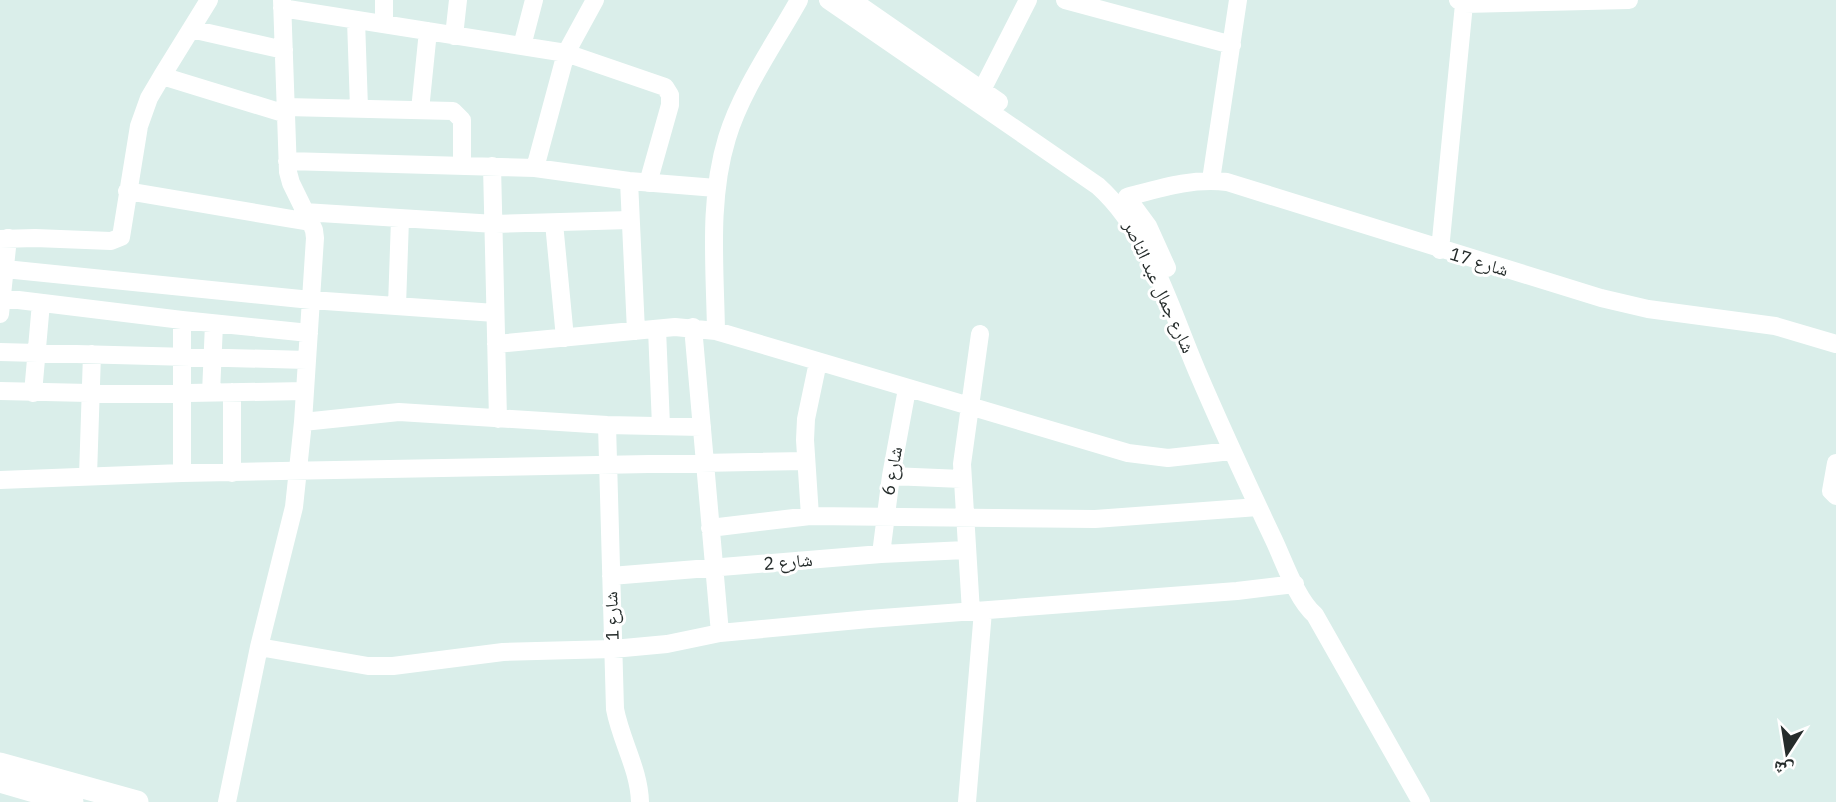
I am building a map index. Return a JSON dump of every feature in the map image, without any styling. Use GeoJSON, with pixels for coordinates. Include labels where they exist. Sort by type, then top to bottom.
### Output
{"type":"FeatureCollection","features":[{"type":"Feature","properties":{"kind":"main road"},"geometry":{"type":"LineString","coordinates":[[0,764],[137,802]]}},
{"type":"Feature","properties":{"kind":"main road"},"geometry":{"type":"LineString","coordinates":[[0,781],[72,802]]}},
{"type":"Feature","properties":{"kind":"street"},"geometry":{"type":"LineString","coordinates":[[209,0],[162,76],[143,113],[127,191],[122,232],[117,240],[4,239],[5,269],[1,306],[41,303],[214,324],[309,332]]}},
{"type":"Feature","properties":{"kind":"street"},"geometry":{"type":"LineString","coordinates":[[384,0],[384,24]]}},
{"type":"Feature","properties":{"kind":"street"},"geometry":{"type":"LineString","coordinates":[[454,36],[458,0]]}},
{"type":"Feature","properties":{"kind":"street"},"geometry":{"type":"LineString","coordinates":[[522,46],[534,0]]}},
{"type":"Feature","properties":{"kind":"street"},"geometry":{"type":"LineString","coordinates":[[535,167],[566,53],[595,0]]}},
{"type":"Feature","properties":{"kind":"street"},"geometry":{"type":"LineString","coordinates":[[716,331],[716,188],[727,138],[737,111],[799,0]]}},
{"type":"Feature","properties":{"kind":"street","name":"شارع جمال عبد الناصر"},"geometry":{"type":"LineString","coordinates":[[828,0],[954,77],[982,90],[1127,197],[1148,226],[1156,243],[1241,447],[1315,605],[1315,615]]}},
{"type":"Feature","properties":{"kind":"street","name":"شارع جمال عبد الناصر"},"geometry":{"type":"LineString","coordinates":[[852,0],[1098,186],[1124,212],[1143,245],[1231,451],[1295,584],[1421,802]]}},
{"type":"Feature","properties":{"kind":"street"},"geometry":{"type":"LineString","coordinates":[[982,90],[1028,0]]}},
{"type":"Feature","properties":{"kind":"street"},"geometry":{"type":"LineString","coordinates":[[1065,0],[1232,46]]}},
{"type":"Feature","properties":{"kind":"street"},"geometry":{"type":"LineString","coordinates":[[1211,180],[1238,0]]}},
{"type":"Feature","properties":{"kind":"street"},"geometry":{"type":"LineString","coordinates":[[1440,250],[1461,2],[1629,0]]}},
{"type":"Feature","properties":{"kind":"street"},"geometry":{"type":"LineString","coordinates":[[227,802],[259,647],[291,527],[303,422],[315,239],[290,183],[286,161],[282,4],[335,8],[356,20],[566,53],[665,87],[670,95],[670,105],[648,183]]}},
{"type":"Feature","properties":{"kind":"street"},"geometry":{"type":"LineString","coordinates":[[356,20],[359,108]]}},
{"type":"Feature","properties":{"kind":"street"},"geometry":{"type":"LineString","coordinates":[[191,29],[284,50]]}},
{"type":"Feature","properties":{"kind":"street"},"geometry":{"type":"LineString","coordinates":[[420,110],[428,31]]}},
{"type":"Feature","properties":{"kind":"street"},"geometry":{"type":"LineString","coordinates":[[162,76],[286,110],[448,110],[460,116],[462,166]]}},
{"type":"Feature","properties":{"kind":"street"},"geometry":{"type":"LineString","coordinates":[[286,161],[535,167],[629,181],[716,188]]}},
{"type":"Feature","properties":{"kind":"street"},"geometry":{"type":"LineString","coordinates":[[492,166],[498,419]]}},
{"type":"Feature","properties":{"kind":"street","name":"شارع 17"},"geometry":{"type":"LineString","coordinates":[[1127,197],[1179,183],[1211,180],[1242,186],[1440,250],[1625,304],[1672,313],[1749,321],[1836,344]]}},
{"type":"Feature","properties":{"kind":"street"},"geometry":{"type":"LineString","coordinates":[[629,181],[636,331]]}},
{"type":"Feature","properties":{"kind":"street"},"geometry":{"type":"LineString","coordinates":[[127,191],[307,217],[495,224],[631,220]]}},
{"type":"Feature","properties":{"kind":"street"},"geometry":{"type":"LineString","coordinates":[[397,306],[400,219]]}},
{"type":"Feature","properties":{"kind":"street"},"geometry":{"type":"LineString","coordinates":[[554,223],[565,338]]}},
{"type":"Feature","properties":{"kind":"street"},"geometry":{"type":"LineString","coordinates":[[5,269],[311,300],[495,313]]}},
{"type":"Feature","properties":{"kind":"street"},"geometry":{"type":"LineString","coordinates":[[102,311],[107,280]]}},
{"type":"Feature","properties":{"kind":"street"},"geometry":{"type":"LineString","coordinates":[[33,393],[41,303]]}},
{"type":"Feature","properties":{"kind":"street"},"geometry":{"type":"LineString","coordinates":[[182,320],[182,473]]}},
{"type":"Feature","properties":{"kind":"street"},"geometry":{"type":"LineString","coordinates":[[211,393],[214,324]]}},
{"type":"Feature","properties":{"kind":"street"},"geometry":{"type":"LineString","coordinates":[[496,344],[692,327],[716,331],[907,389],[1148,457],[1188,458],[1231,451]]}},
{"type":"Feature","properties":{"kind":"street"},"geometry":{"type":"LineString","coordinates":[[692,327],[720,633]]}},
{"type":"Feature","properties":{"kind":"street"},"geometry":{"type":"LineString","coordinates":[[657,329],[661,426]]}},
{"type":"Feature","properties":{"kind":"street"},"geometry":{"type":"LineString","coordinates":[[967,802],[977,612],[966,550],[962,464],[980,334]]}},
{"type":"Feature","properties":{"kind":"street"},"geometry":{"type":"LineString","coordinates":[[0,352],[307,360]]}},
{"type":"Feature","properties":{"kind":"street"},"geometry":{"type":"LineString","coordinates":[[89,476],[92,354]]}},
{"type":"Feature","properties":{"kind":"street"},"geometry":{"type":"LineString","coordinates":[[810,516],[806,419],[818,362]]}},
{"type":"Feature","properties":{"kind":"street","name":"شارع 6"},"geometry":{"type":"LineString","coordinates":[[881,554],[891,475],[907,389]]}},
{"type":"Feature","properties":{"kind":"street"},"geometry":{"type":"LineString","coordinates":[[0,391],[91,394],[305,391]]}},
{"type":"Feature","properties":{"kind":"street"},"geometry":{"type":"LineString","coordinates":[[232,392],[232,473]]}},
{"type":"Feature","properties":{"kind":"street"},"geometry":{"type":"LineString","coordinates":[[303,422],[399,412],[607,425],[702,427]]}},
{"type":"Feature","properties":{"kind":"street","name":"شارع 1"},"geometry":{"type":"LineString","coordinates":[[607,425],[617,719],[640,787],[640,802]]}},
{"type":"Feature","properties":{"kind":"street"},"geometry":{"type":"LineString","coordinates":[[0,480],[182,473],[806,461]]}},
{"type":"Feature","properties":{"kind":"street"},"geometry":{"type":"LineString","coordinates":[[1836,463],[1831,491],[1836,496]]}},
{"type":"Feature","properties":{"kind":"street"},"geometry":{"type":"LineString","coordinates":[[891,475],[962,479]]}},
{"type":"Feature","properties":{"kind":"street"},"geometry":{"type":"LineString","coordinates":[[710,528],[810,516],[963,519],[1140,517],[1258,507]]}},
{"type":"Feature","properties":{"kind":"street","name":"شارع 2"},"geometry":{"type":"LineString","coordinates":[[611,576],[881,554],[966,550]]}},
{"type":"Feature","properties":{"kind":"street"},"geometry":{"type":"LineString","coordinates":[[259,647],[368,666],[393,666],[503,652],[613,649],[667,644],[720,633],[1237,592],[1295,584]]}}]}
